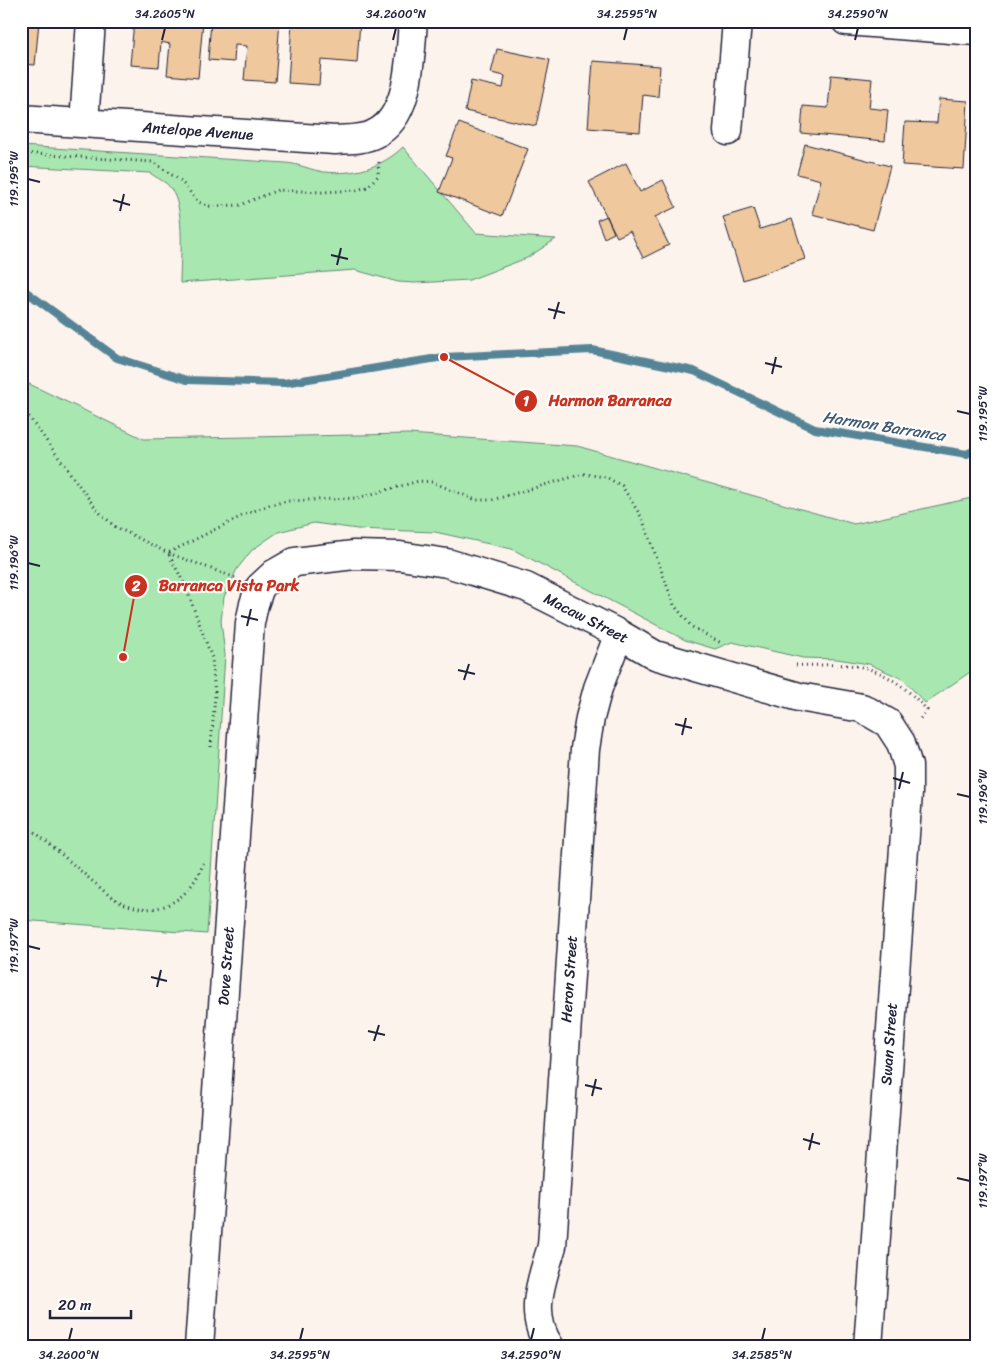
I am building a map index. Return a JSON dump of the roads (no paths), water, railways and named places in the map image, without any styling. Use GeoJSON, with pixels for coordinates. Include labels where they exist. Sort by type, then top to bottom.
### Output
{"type":"FeatureCollection","features":[{"type":"Feature","properties":{"kind":"street"},"geometry":{"type":"LineString","coordinates":[[84,123],[91,21]]}},
{"type":"Feature","properties":{"kind":"street","name":"Antelope Avenue"},"geometry":{"type":"LineString","coordinates":[[21,119],[335,140],[352,139],[374,134],[388,123],[399,107],[409,72],[413,21]]}},
{"type":"Feature","properties":{"kind":"street"},"geometry":{"type":"LineString","coordinates":[[728,131],[737,21]]}},
{"type":"Feature","properties":{"kind":"street"},"geometry":{"type":"LineString","coordinates":[[846,21],[976,31]]}},
{"type":"Feature","properties":{"kind":"street","name":"Macaw Street"},"geometry":{"type":"LineString","coordinates":[[260,587],[274,574],[295,562],[354,555],[400,556],[448,563],[526,587],[656,655],[799,697],[862,708],[888,724],[901,743]]}},
{"type":"Feature","properties":{"kind":"street","name":"Dove Street"},"geometry":{"type":"LineString","coordinates":[[199,1347],[250,624],[260,587]]}},
{"type":"Feature","properties":{"kind":"street","name":"Heron Street"},"geometry":{"type":"LineString","coordinates":[[545,1337],[537,1299],[552,1246],[584,749],[598,688],[619,634]]}},
{"type":"Feature","properties":{"kind":"street","name":"Swan Street"},"geometry":{"type":"LineString","coordinates":[[868,1347],[908,793],[908,766],[901,743]]}},
{"type":"Feature","properties":{"kind":"waterway","name":"Harmon Barranca"},"geometry":{"type":"LineString","coordinates":[[21,288],[117,358],[187,380],[284,383],[444,357],[592,350],[694,371],[815,429],[967,454],[976,449]]}},
{"type":"Feature","properties":{"kind":"place","name":"Harmon Barranca"},"geometry":{"type":"Point","coordinates":[444,357]}},
{"type":"Feature","properties":{"kind":"place","name":"Barranca Vista Park"},"geometry":{"type":"Point","coordinates":[123,657]}}]}
